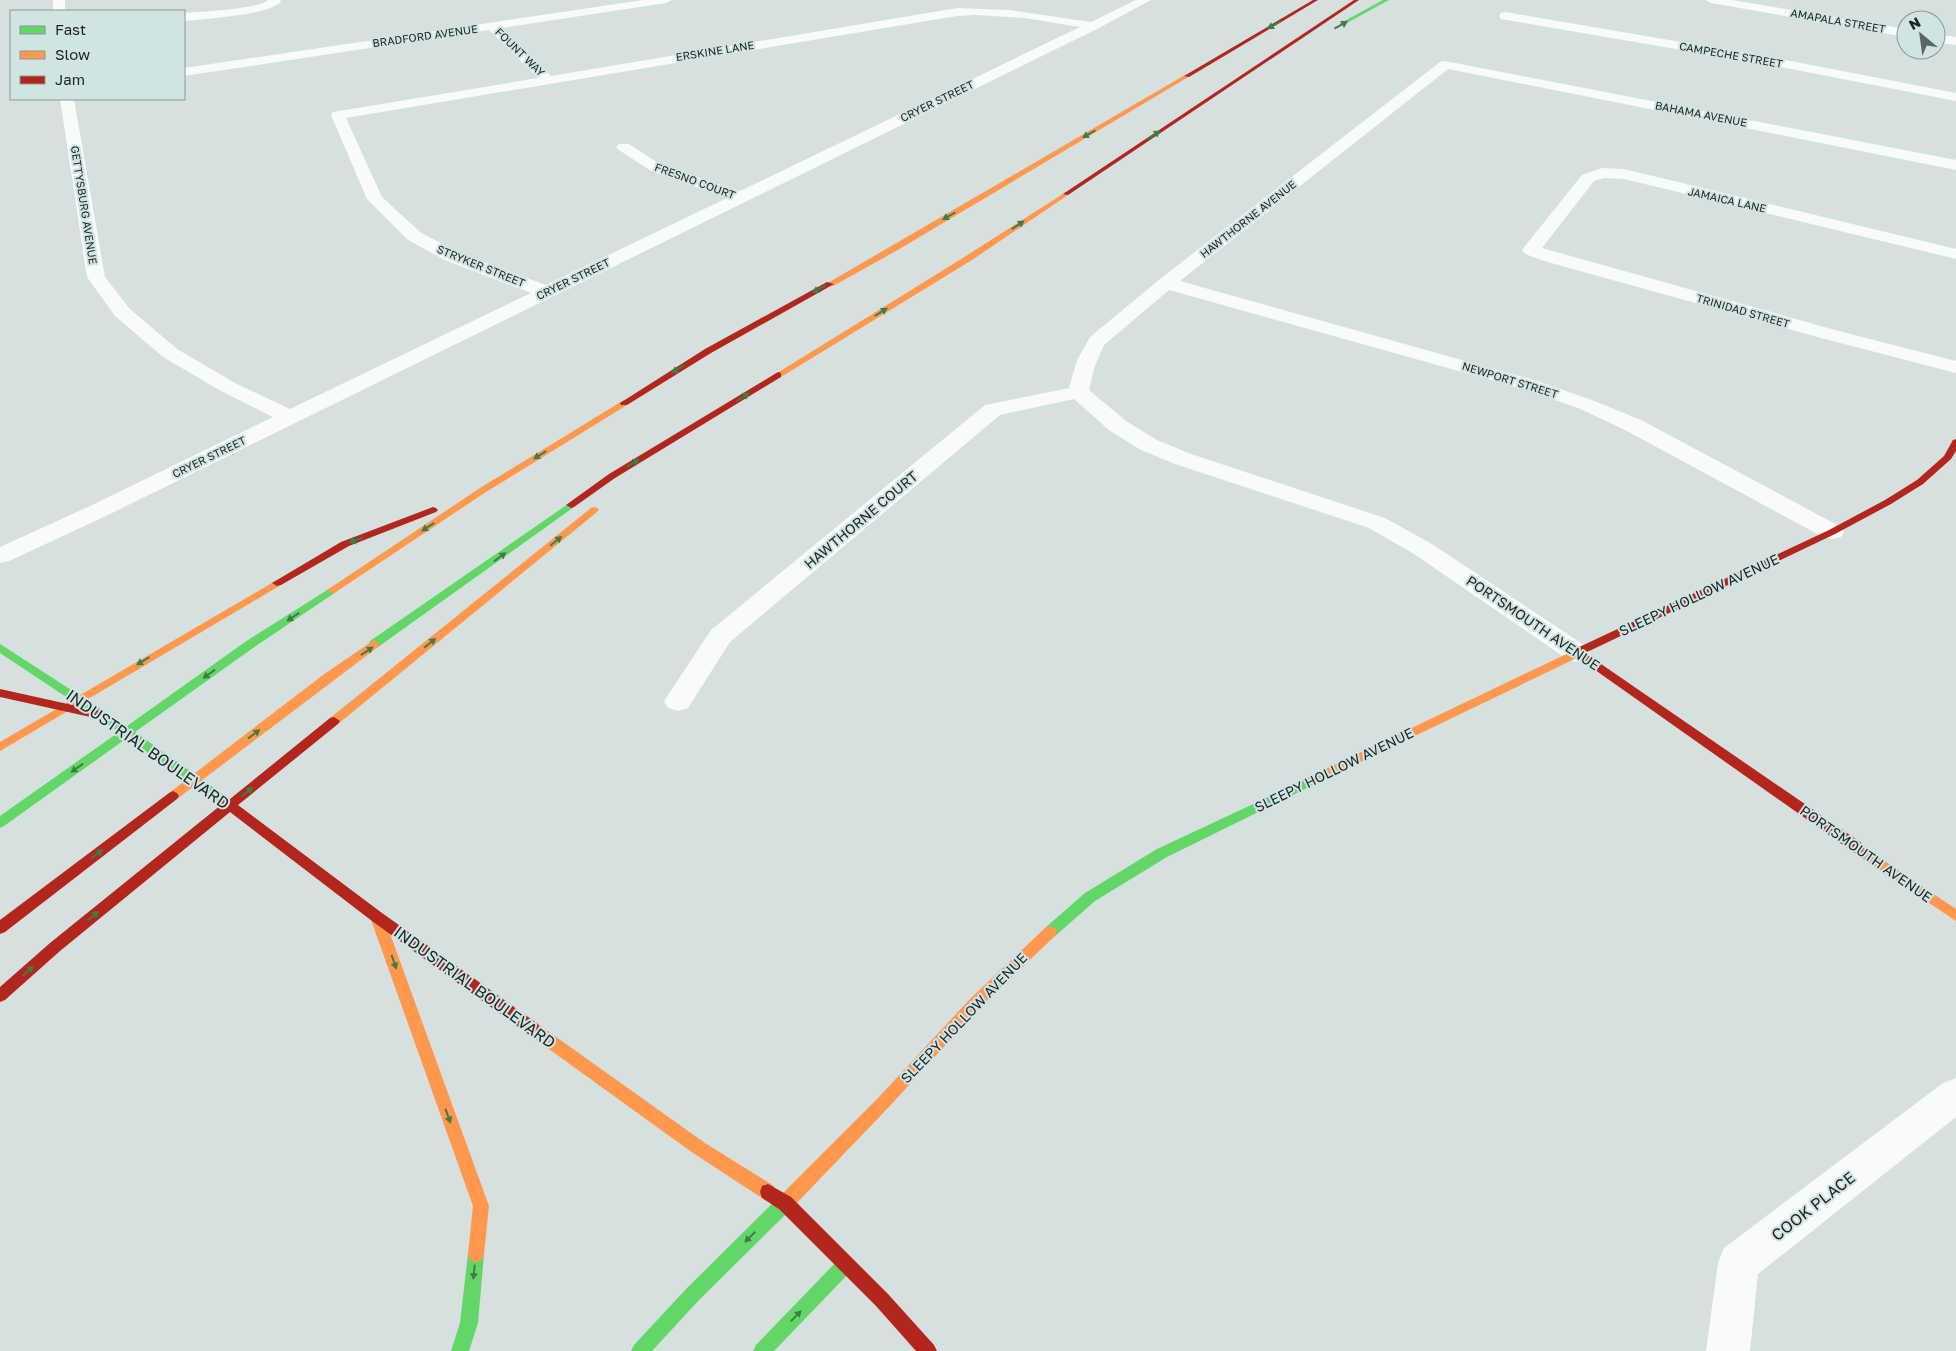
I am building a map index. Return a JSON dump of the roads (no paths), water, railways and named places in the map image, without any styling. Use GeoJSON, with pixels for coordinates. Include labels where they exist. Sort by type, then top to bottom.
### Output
{"type":"FeatureCollection","features":[{"type":"Feature","properties":{"kind":"main road"},"geometry":{"type":"LineString","coordinates":[[0,823],[249,645],[483,490],[708,351],[893,249],[1316,0]]}},
{"type":"Feature","properties":{"kind":"main road"},"geometry":{"type":"LineString","coordinates":[[0,928],[327,678],[612,476],[969,258],[1356,0]]}},
{"type":"Feature","properties":{"kind":"main road"},"geometry":{"type":"LineString","coordinates":[[1221,90],[1387,0]]}},
{"type":"Feature","properties":{"kind":"main road"},"geometry":{"type":"LineString","coordinates":[[640,472],[701,422]]}},
{"type":"Feature","properties":{"kind":"main road","name":"SLEEPY HOLLOW AVENUE"},"geometry":{"type":"LineString","coordinates":[[640,1351],[693,1294],[883,1103],[975,1003],[1023,956],[1090,897],[1162,853],[1577,652],[1832,532],[1888,502],[1920,482],[1948,457],[1956,442]]}},
{"type":"Feature","properties":{"kind":"main road"},"geometry":{"type":"LineString","coordinates":[[0,747],[230,609],[345,544],[483,490]]}},
{"type":"Feature","properties":{"kind":"main road"},"geometry":{"type":"LineString","coordinates":[[0,996],[55,946],[602,503]]}},
{"type":"Feature","properties":{"kind":"main road","name":"INDUSTRIAL BOULEVARD"},"geometry":{"type":"LineString","coordinates":[[0,648],[104,716],[249,819],[378,916],[699,1148],[785,1203],[928,1351]]}},
{"type":"Feature","properties":{"kind":"main road","name":"PORTSMOUTH AVENUE"},"geometry":{"type":"LineString","coordinates":[[1577,652],[1956,916]]}},
{"type":"Feature","properties":{"kind":"main road"},"geometry":{"type":"LineString","coordinates":[[0,693],[104,716]]}},
{"type":"Feature","properties":{"kind":"main road"},"geometry":{"type":"LineString","coordinates":[[378,916],[481,1206],[469,1323],[460,1351]]}},
{"type":"Feature","properties":{"kind":"main road"},"geometry":{"type":"LineString","coordinates":[[762,1351],[846,1264]]}},
{"type":"Feature","properties":{"kind":"street"},"geometry":{"type":"LineString","coordinates":[[185,17],[272,5],[275,2],[274,0]]}},
{"type":"Feature","properties":{"kind":"street","name":"BRADFORD AVENUE"},"geometry":{"type":"LineString","coordinates":[[185,72],[666,0]]}},
{"type":"Feature","properties":{"kind":"street","name":"CRYER STREET"},"geometry":{"type":"LineString","coordinates":[[0,556],[290,418],[1145,0]]}},
{"type":"Feature","properties":{"kind":"street","name":"AMAPALA STREET"},"geometry":{"type":"LineString","coordinates":[[1711,0],[1896,31]]}},
{"type":"Feature","properties":{"kind":"street"},"geometry":{"type":"LineString","coordinates":[[1766,8],[1776,0]]}},
{"type":"Feature","properties":{"kind":"street","name":"CAMPECHE STREET"},"geometry":{"type":"LineString","coordinates":[[1519,8],[1505,16],[1775,62],[1956,97]]}},
{"type":"Feature","properties":{"kind":"street","name":"ERSKINE LANE"},"geometry":{"type":"LineString","coordinates":[[338,115],[957,12],[1017,12],[1093,26]]}},
{"type":"Feature","properties":{"kind":"street","name":"FOUNT WAY"},"geometry":{"type":"LineString","coordinates":[[492,26],[547,79]]}},
{"type":"Feature","properties":{"kind":"street","name":"BAHAMA AVENUE"},"geometry":{"type":"LineString","coordinates":[[1445,65],[1956,165]]}},
{"type":"Feature","properties":{"kind":"street","name":"HAWTHORNE AVENUE"},"geometry":{"type":"LineString","coordinates":[[1078,392],[1083,366],[1089,352],[1097,341],[1166,283],[1445,65]]}},
{"type":"Feature","properties":{"kind":"street","name":"GETTYSBURG AVENUE"},"geometry":{"type":"LineString","coordinates":[[67,100],[96,278],[122,312],[170,353],[228,387],[290,418]]}},
{"type":"Feature","properties":{"kind":"street","name":"STRYKER STREET"},"geometry":{"type":"LineString","coordinates":[[338,115],[375,199],[414,236],[451,256],[546,292]]}},
{"type":"Feature","properties":{"kind":"street","name":"FRESNO COURT"},"geometry":{"type":"LineString","coordinates":[[624,146],[656,168],[741,197]]}},
{"type":"Feature","properties":{"kind":"street","name":"JAMAICA LANE"},"geometry":{"type":"LineString","coordinates":[[1531,250],[1588,178],[1602,173],[1624,174],[1956,254]]}},
{"type":"Feature","properties":{"kind":"street","name":"TRINIDAD STREET"},"geometry":{"type":"LineString","coordinates":[[1531,250],[1550,257],[1819,332],[1956,367]]}},
{"type":"Feature","properties":{"kind":"street","name":"NEWPORT STREET"},"geometry":{"type":"LineString","coordinates":[[1166,283],[1530,385],[1585,404],[1633,425],[1832,532]]}},
{"type":"Feature","properties":{"kind":"street","name":"PORTSMOUTH AVENUE"},"geometry":{"type":"LineString","coordinates":[[1078,392],[1118,426],[1149,445],[1183,459],[1377,523],[1424,549],[1577,652]]}},
{"type":"Feature","properties":{"kind":"street","name":"HAWTHORNE COURT"},"geometry":{"type":"LineString","coordinates":[[678,701],[720,636],[993,410],[1078,392]]}},
{"type":"Feature","properties":{"kind":"street","name":"COOK PLACE"},"geometry":{"type":"LineString","coordinates":[[1728,1351],[1739,1263],[1956,1095]]}}]}
